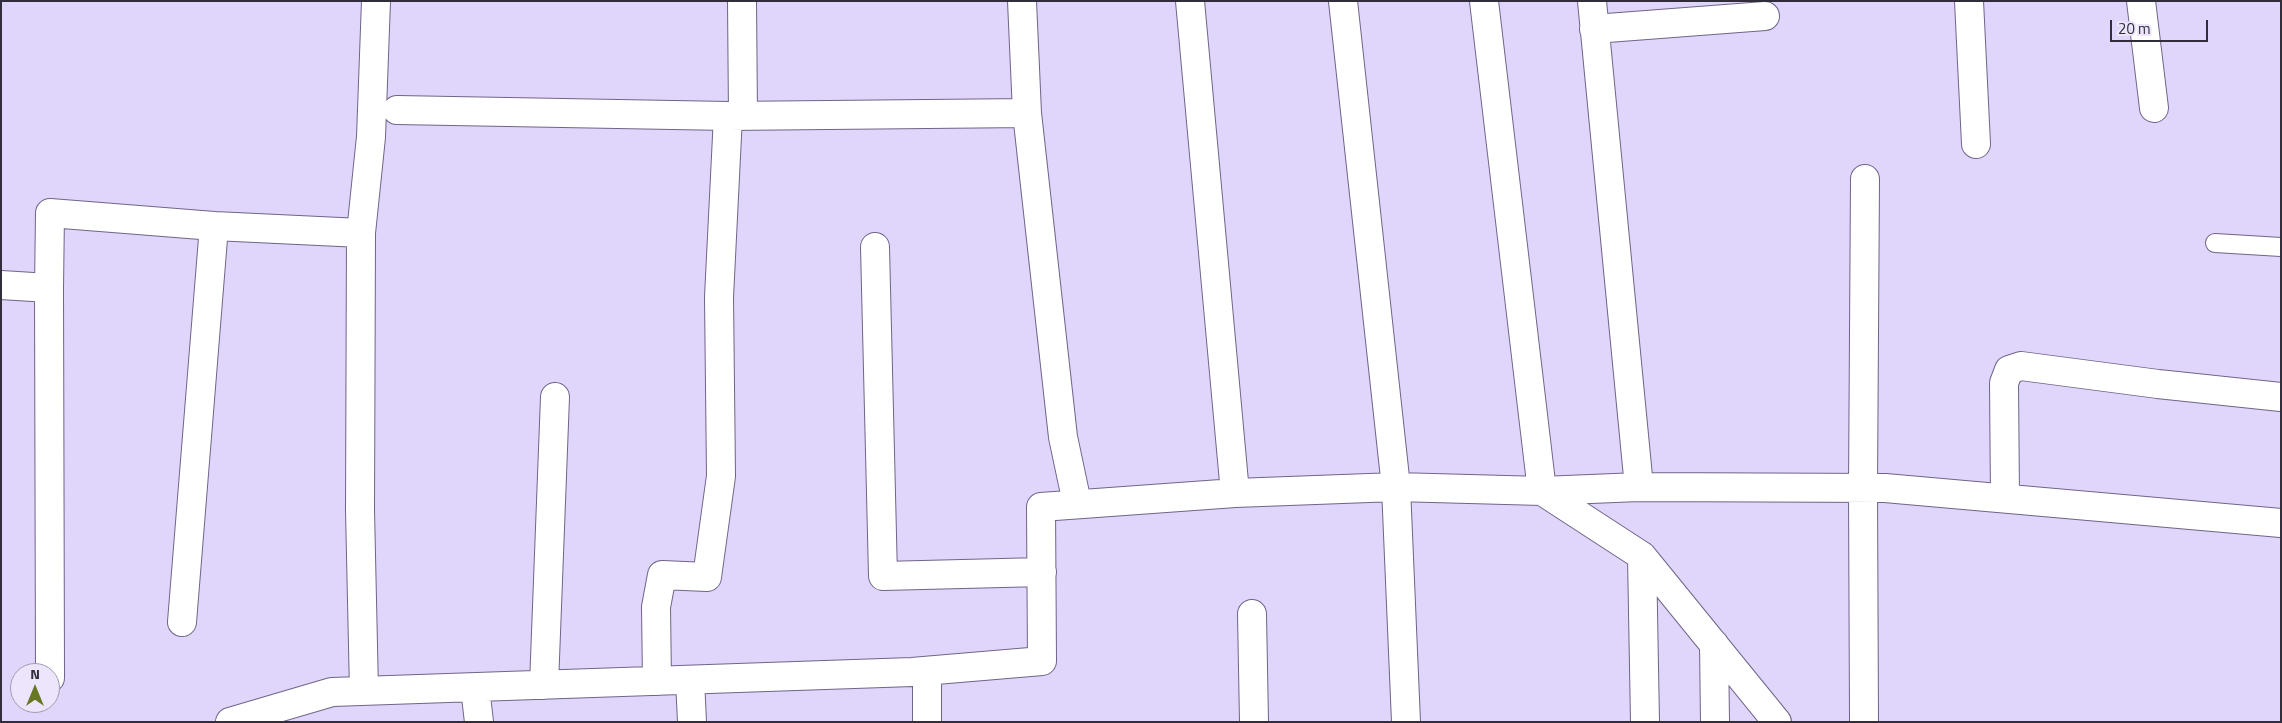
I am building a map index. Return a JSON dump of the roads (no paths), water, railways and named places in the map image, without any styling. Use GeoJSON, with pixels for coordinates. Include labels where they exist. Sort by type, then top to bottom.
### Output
{"type":"FeatureCollection","features":[{"type":"Feature","properties":{"kind":"street"},"geometry":{"type":"LineString","coordinates":[[364,691],[360,510],[361,233],[370,138],[376,1]]}},
{"type":"Feature","properties":{"kind":"street"},"geometry":{"type":"LineString","coordinates":[[657,681],[656,607],[662,575],[707,577],[721,476],[719,297],[736,116],[742,1]]}},
{"type":"Feature","properties":{"kind":"street"},"geometry":{"type":"LineString","coordinates":[[1022,1],[1027,113],[1063,437],[1077,503]]}},
{"type":"Feature","properties":{"kind":"street"},"geometry":{"type":"LineString","coordinates":[[1190,1],[1234,493]]}},
{"type":"Feature","properties":{"kind":"street"},"geometry":{"type":"LineString","coordinates":[[1343,1],[1396,487],[1406,722]]}},
{"type":"Feature","properties":{"kind":"street"},"geometry":{"type":"LineString","coordinates":[[1484,1],[1542,491]]}},
{"type":"Feature","properties":{"kind":"street"},"geometry":{"type":"LineString","coordinates":[[1592,1],[1639,487]]}},
{"type":"Feature","properties":{"kind":"street"},"geometry":{"type":"LineString","coordinates":[[1969,1],[1976,144]]}},
{"type":"Feature","properties":{"kind":"street"},"geometry":{"type":"LineString","coordinates":[[2141,1],[2154,108]]}},
{"type":"Feature","properties":{"kind":"street"},"geometry":{"type":"LineString","coordinates":[[1594,29],[1765,16]]}},
{"type":"Feature","properties":{"kind":"street"},"geometry":{"type":"LineString","coordinates":[[397,110],[736,116],[1027,113]]}},
{"type":"Feature","properties":{"kind":"street"},"geometry":{"type":"LineString","coordinates":[[1864,722],[1862,488],[1865,178]]}},
{"type":"Feature","properties":{"kind":"street"},"geometry":{"type":"LineString","coordinates":[[50,663],[48,288],[50,213],[214,226],[361,233]]}},
{"type":"Feature","properties":{"kind":"street"},"geometry":{"type":"LineString","coordinates":[[182,622],[214,226]]}},
{"type":"Feature","properties":{"kind":"street"},"geometry":{"type":"LineString","coordinates":[[875,247],[883,576],[1042,572]]}},
{"type":"Feature","properties":{"kind":"street"},"geometry":{"type":"LineString","coordinates":[[1,285],[48,288]]}},
{"type":"Feature","properties":{"kind":"street"},"geometry":{"type":"LineString","coordinates":[[2005,498],[2004,383],[2009,370],[2021,366],[2158,384],[2281,397]]}},
{"type":"Feature","properties":{"kind":"street"},"geometry":{"type":"LineString","coordinates":[[544,685],[555,397]]}},
{"type":"Feature","properties":{"kind":"street"},"geometry":{"type":"LineString","coordinates":[[230,722],[332,692],[927,671],[1042,661],[1041,507],[1077,503],[1234,493],[1396,487],[1542,491],[1639,487],[1885,488],[2281,523]]}},
{"type":"Feature","properties":{"kind":"street"},"geometry":{"type":"LineString","coordinates":[[1542,491],[1642,556],[1777,722]]}},
{"type":"Feature","properties":{"kind":"street"},"geometry":{"type":"LineString","coordinates":[[1642,556],[1645,722]]}},
{"type":"Feature","properties":{"kind":"street"},"geometry":{"type":"LineString","coordinates":[[1252,614],[1254,722]]}},
{"type":"Feature","properties":{"kind":"street"},"geometry":{"type":"LineString","coordinates":[[1714,644],[1716,722]]}},
{"type":"Feature","properties":{"kind":"street"},"geometry":{"type":"LineString","coordinates":[[927,671],[927,722]]}},
{"type":"Feature","properties":{"kind":"street"},"geometry":{"type":"LineString","coordinates":[[690,680],[692,722]]}},
{"type":"Feature","properties":{"kind":"street"},"geometry":{"type":"LineString","coordinates":[[475,688],[480,722]]}},
{"type":"Feature","properties":{"kind":"lane"},"geometry":{"type":"LineString","coordinates":[[2215,243],[2281,247]]}}]}
